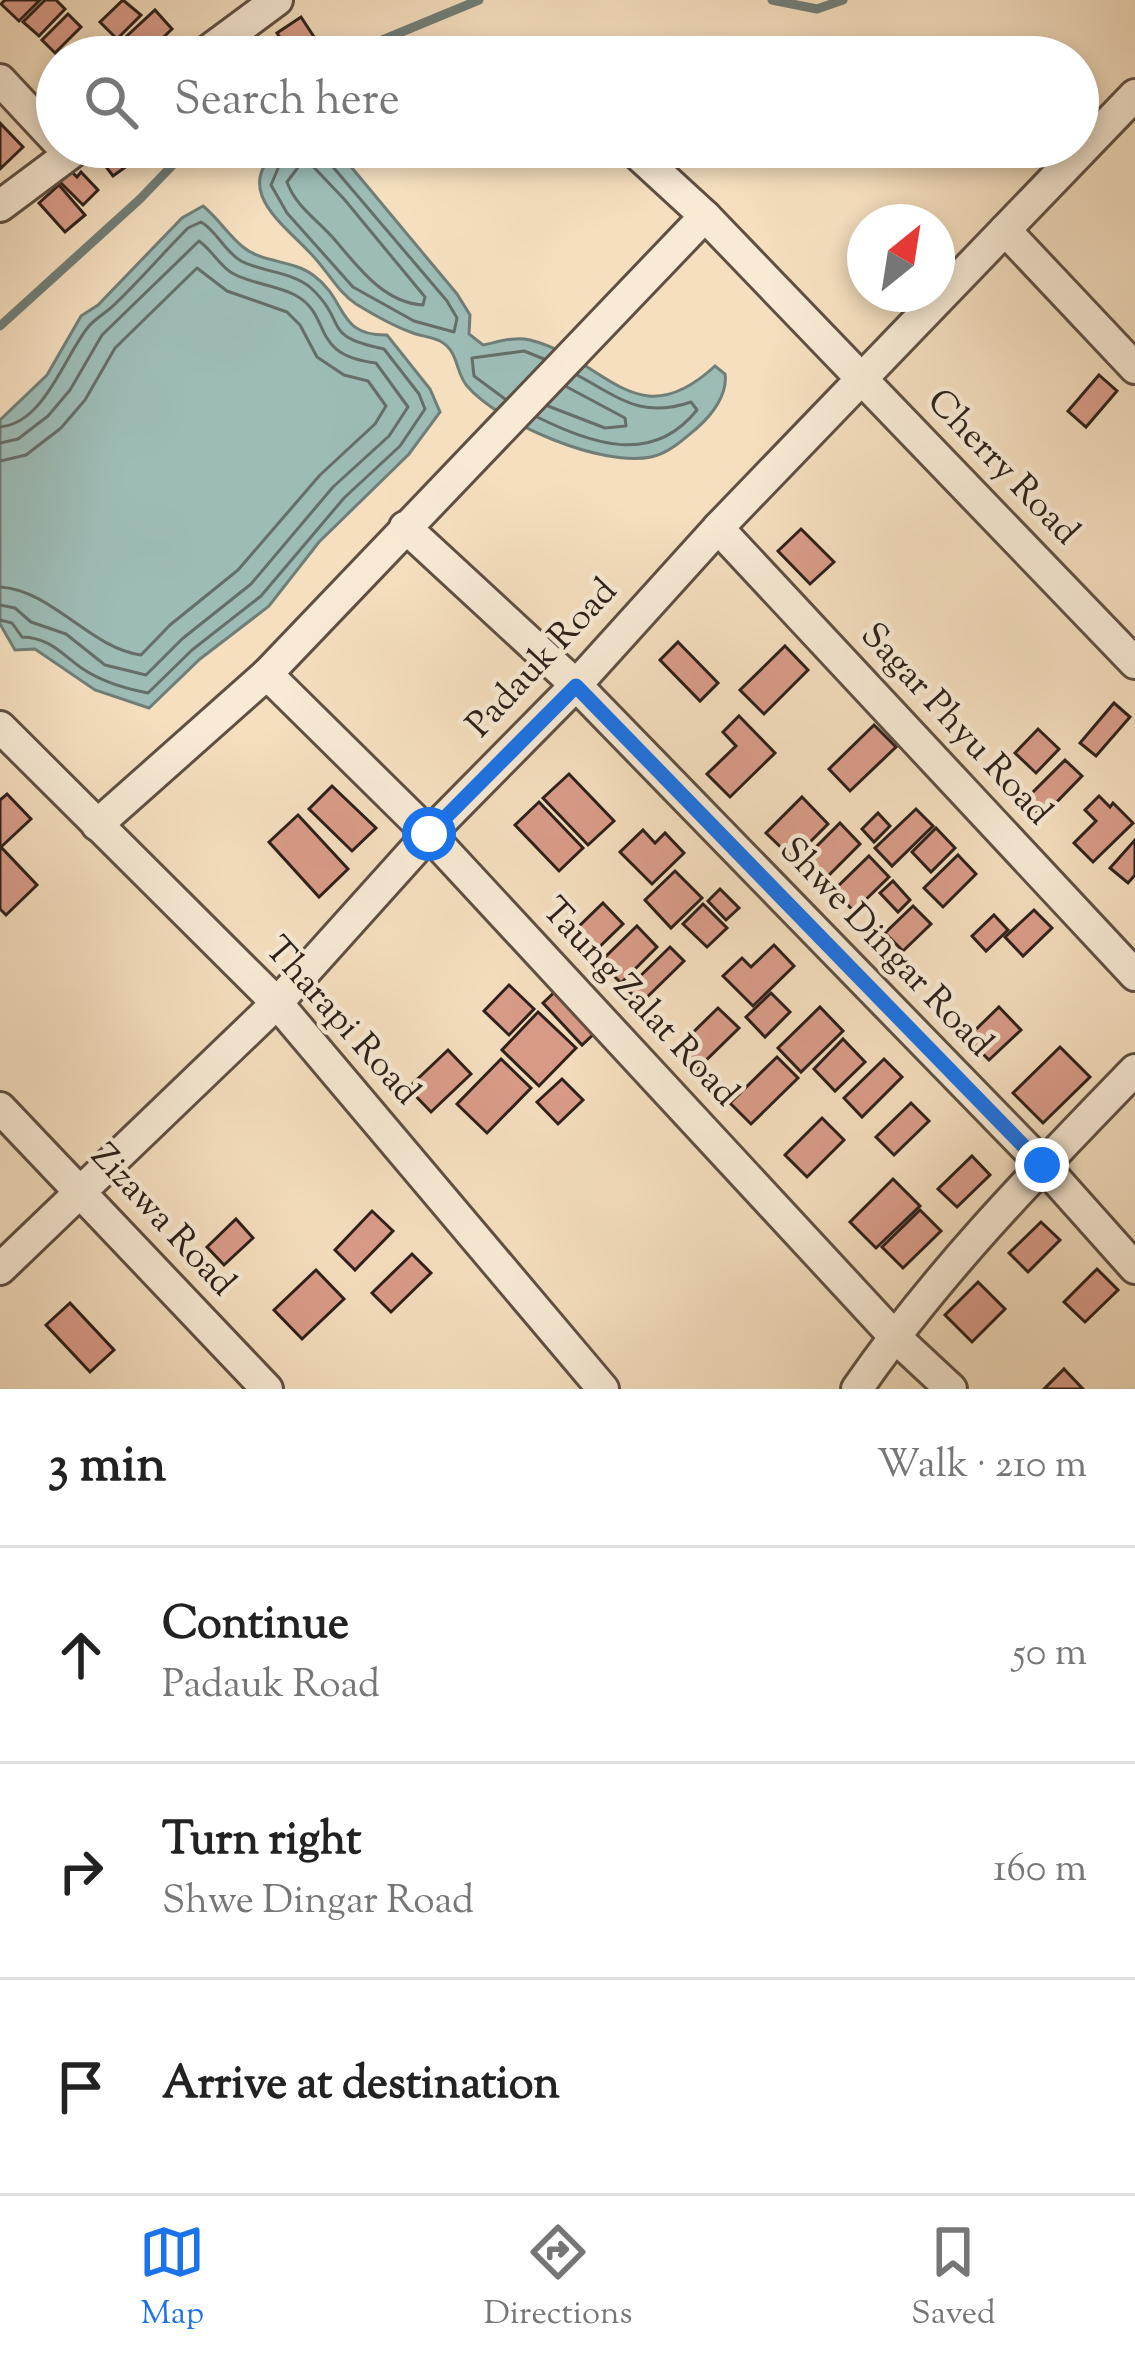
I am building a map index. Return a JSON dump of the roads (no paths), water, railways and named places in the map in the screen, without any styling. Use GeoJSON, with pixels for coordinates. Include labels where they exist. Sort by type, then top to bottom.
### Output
{"type":"FeatureCollection","features":[{"type":"Feature","properties":{"kind":"street"},"geometry":{"type":"LineString","coordinates":[[217,36],[238,11],[277,0]]}},
{"type":"Feature","properties":{"kind":"street"},"geometry":{"type":"LineString","coordinates":[[0,80],[36,116]]}},
{"type":"Feature","properties":{"kind":"street","name":"Padauk Road"},"geometry":{"type":"LineString","coordinates":[[1099,132],[1135,95]]}},
{"type":"Feature","properties":{"kind":"street"},"geometry":{"type":"LineString","coordinates":[[0,206],[43,168]]}},
{"type":"Feature","properties":{"kind":"street","name":"Cherry Road"},"geometry":{"type":"LineString","coordinates":[[653,168],[705,216],[1135,663]]}},
{"type":"Feature","properties":{"kind":"street","name":"Padauk Road"},"geometry":{"type":"LineString","coordinates":[[0,1269],[278,1003],[429,834],[576,686],[718,528],[1065,168]]}},
{"type":"Feature","properties":{"kind":"street"},"geometry":{"type":"LineString","coordinates":[[97,825],[267,674],[705,216]]}},
{"type":"Feature","properties":{"kind":"street"},"geometry":{"type":"LineString","coordinates":[[1005,230],[1135,368]]}},
{"type":"Feature","properties":{"kind":"street","name":"Shwe Dingar Road"},"geometry":{"type":"LineString","coordinates":[[405,527],[576,686],[1042,1165],[1135,1268]]}},
{"type":"Feature","properties":{"kind":"street","name":"Sagar Phyu Road"},"geometry":{"type":"LineString","coordinates":[[718,528],[1135,975]]}},
{"type":"Feature","properties":{"kind":"street","name":"Taung Zalat Road"},"geometry":{"type":"LineString","coordinates":[[267,674],[429,834],[894,1336],[951,1389]]}},
{"type":"Feature","properties":{"kind":"street","name":"Tharapi Road"},"geometry":{"type":"LineString","coordinates":[[0,727],[278,1003],[603,1389]]}},
{"type":"Feature","properties":{"kind":"street"},"geometry":{"type":"LineString","coordinates":[[857,1389],[894,1336],[1042,1165],[1135,1070]]}},
{"type":"Feature","properties":{"kind":"street","name":"Zizawa Road"},"geometry":{"type":"LineString","coordinates":[[0,1108],[267,1389]]}},
{"type":"Feature","properties":{"kind":"water"},"geometry":{"type":"Polygon","coordinates":[[[264,168],[352,168],[457,294],[470,315],[469,334],[483,345],[530,340],[642,395],[663,395],[687,387],[715,366],[725,374],[718,404],[681,441],[651,457],[580,449],[527,428],[467,386],[446,345],[398,327],[344,294],[276,219],[261,192],[264,168]]]}},
{"type":"Feature","properties":{"kind":"water"},"geometry":{"type":"Polygon","coordinates":[[[203,206],[251,252],[313,275],[359,330],[387,335],[430,389],[440,412],[409,454],[319,542],[269,606],[200,659],[149,708],[95,690],[35,649],[15,650],[0,624],[0,420],[47,375],[81,316],[98,305],[182,218],[203,206]]]}},
{"type":"Feature","properties":{"kind":"waterway"},"geometry":{"type":"LineString","coordinates":[[392,36],[479,0]]}},
{"type":"Feature","properties":{"kind":"waterway"},"geometry":{"type":"LineString","coordinates":[[772,0],[817,9],[843,0]]}},
{"type":"Feature","properties":{"kind":"waterway"},"geometry":{"type":"LineString","coordinates":[[0,326],[170,168]]}}]}
